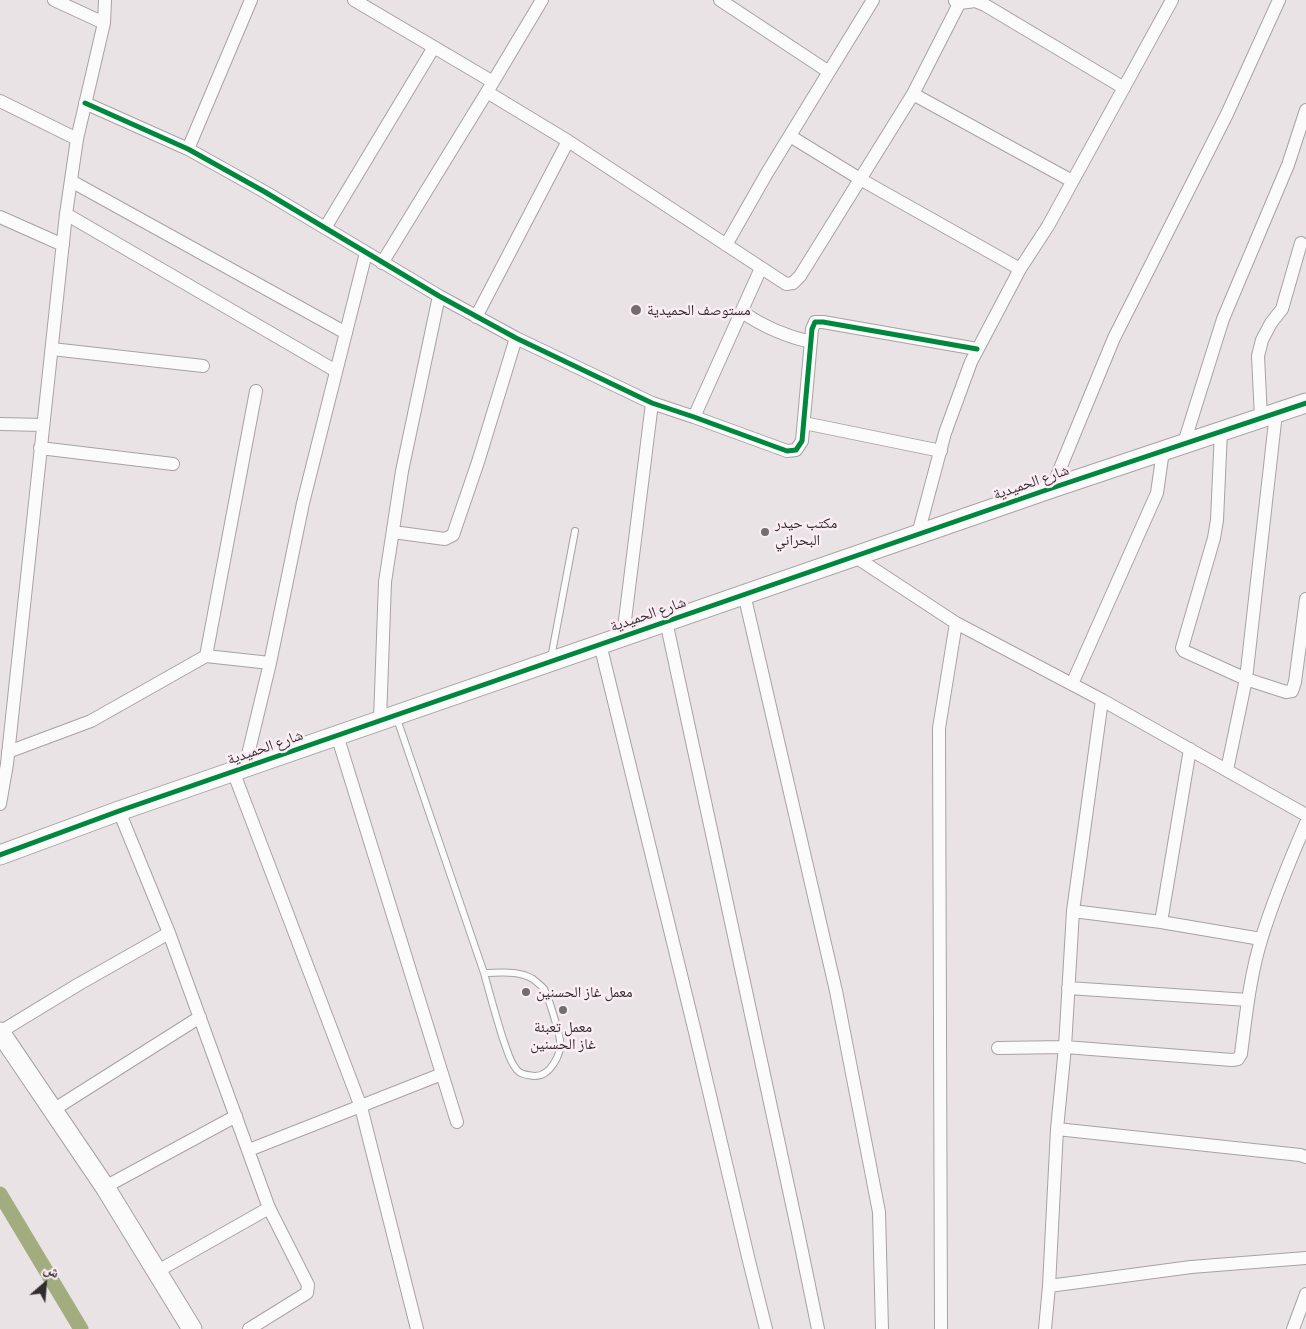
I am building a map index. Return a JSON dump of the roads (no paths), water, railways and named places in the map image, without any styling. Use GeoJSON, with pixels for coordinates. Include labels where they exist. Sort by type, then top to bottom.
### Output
{"type":"FeatureCollection","features":[{"type":"Feature","properties":{"kind":"street"},"geometry":{"type":"LineString","coordinates":[[54,0],[104,23]]}},
{"type":"Feature","properties":{"kind":"street"},"geometry":{"type":"LineString","coordinates":[[0,804],[66,214],[77,139],[104,23],[105,0]]}},
{"type":"Feature","properties":{"kind":"street"},"geometry":{"type":"LineString","coordinates":[[188,149],[251,0]]}},
{"type":"Feature","properties":{"kind":"street"},"geometry":{"type":"LineString","coordinates":[[354,0],[434,47],[568,141],[786,284],[793,283],[800,276],[913,94],[958,1],[975,1],[985,5],[1124,88]]}},
{"type":"Feature","properties":{"kind":"street"},"geometry":{"type":"LineString","coordinates":[[382,263],[542,0]]}},
{"type":"Feature","properties":{"kind":"street"},"geometry":{"type":"LineString","coordinates":[[720,0],[829,72]]}},
{"type":"Feature","properties":{"kind":"street"},"geometry":{"type":"LineString","coordinates":[[726,245],[873,0]]}},
{"type":"Feature","properties":{"kind":"street"},"geometry":{"type":"LineString","coordinates":[[918,534],[945,433],[977,349],[1020,269],[1048,226],[1172,0]]}},
{"type":"Feature","properties":{"kind":"street"},"geometry":{"type":"LineString","coordinates":[[1052,488],[1114,338],[1227,114],[1279,0]]}},
{"type":"Feature","properties":{"kind":"street"},"geometry":{"type":"LineString","coordinates":[[325,228],[434,47]]}},
{"type":"Feature","properties":{"kind":"street"},"geometry":{"type":"LineString","coordinates":[[913,94],[1072,182]]}},
{"type":"Feature","properties":{"kind":"street"},"geometry":{"type":"LineString","coordinates":[[0,101],[77,139]]}},
{"type":"Feature","properties":{"kind":"street"},"geometry":{"type":"LineString","coordinates":[[85,103],[188,149],[265,192],[439,296],[516,338],[652,403],[787,451],[796,450],[802,440],[812,329],[815,322],[977,349]]}},
{"type":"Feature","properties":{"kind":"street"},"geometry":{"type":"LineString","coordinates":[[1184,444],[1222,319],[1288,165],[1306,110]]}},
{"type":"Feature","properties":{"kind":"street"},"geometry":{"type":"LineString","coordinates":[[790,136],[860,179],[1020,269]]}},
{"type":"Feature","properties":{"kind":"street"},"geometry":{"type":"LineString","coordinates":[[476,317],[568,141]]}},
{"type":"Feature","properties":{"kind":"street"},"geometry":{"type":"LineString","coordinates":[[71,181],[346,333]]}},
{"type":"Feature","properties":{"kind":"street"},"geometry":{"type":"LineString","coordinates":[[66,214],[336,371]]}},
{"type":"Feature","properties":{"kind":"street"},"geometry":{"type":"LineString","coordinates":[[0,217],[63,245]]}},
{"type":"Feature","properties":{"kind":"street"},"geometry":{"type":"LineString","coordinates":[[1226,770],[1246,679],[1268,415],[1258,356],[1262,340],[1271,323],[1282,309],[1301,243]]}},
{"type":"Feature","properties":{"kind":"street"},"geometry":{"type":"LineString","coordinates":[[366,253],[303,503],[270,663],[239,769],[362,1107],[416,1329]]}},
{"type":"Feature","properties":{"kind":"street"},"geometry":{"type":"LineString","coordinates":[[694,417],[762,268]]}},
{"type":"Feature","properties":{"kind":"street"},"geometry":{"type":"LineString","coordinates":[[388,718],[385,582],[402,471],[439,296]]}},
{"type":"Feature","properties":{"kind":"street"},"geometry":{"type":"LineString","coordinates":[[742,312],[758,323],[775,331],[811,342]]}},
{"type":"Feature","properties":{"kind":"street"},"geometry":{"type":"LineString","coordinates":[[393,532],[445,538],[453,535],[478,462],[516,338]]}},
{"type":"Feature","properties":{"kind":"street"},"geometry":{"type":"LineString","coordinates":[[52,349],[203,366]]}},
{"type":"Feature","properties":{"kind":"street"},"geometry":{"type":"LineString","coordinates":[[206,656],[256,391]]}},
{"type":"Feature","properties":{"kind":"street"},"geometry":{"type":"LineString","coordinates":[[623,636],[652,403]]}},
{"type":"Feature","properties":{"kind":"street","name":"شارع الحميدية"},"geometry":{"type":"LineString","coordinates":[[0,855],[119,811],[744,594],[1163,450],[1306,403]]}},
{"type":"Feature","properties":{"kind":"street"},"geometry":{"type":"LineString","coordinates":[[804,423],[941,451]]}},
{"type":"Feature","properties":{"kind":"street"},"geometry":{"type":"LineString","coordinates":[[0,424],[43,425]]}},
{"type":"Feature","properties":{"kind":"street"},"geometry":{"type":"LineString","coordinates":[[1221,431],[1217,520],[1214,538],[1182,648],[1184,651],[1246,679],[1286,692],[1292,691],[1295,682],[1306,599]]}},
{"type":"Feature","properties":{"kind":"street"},"geometry":{"type":"LineString","coordinates":[[40,448],[174,464]]}},
{"type":"Feature","properties":{"kind":"street"},"geometry":{"type":"LineString","coordinates":[[1072,684],[1157,493],[1163,450]]}},
{"type":"Feature","properties":{"kind":"street"},"geometry":{"type":"LineString","coordinates":[[854,556],[956,624],[1102,700],[1306,815]]}},
{"type":"Feature","properties":{"kind":"street"},"geometry":{"type":"LineString","coordinates":[[744,594],[836,991],[879,1212],[882,1329]]}},
{"type":"Feature","properties":{"kind":"street"},"geometry":{"type":"LineString","coordinates":[[666,621],[818,1329]]}},
{"type":"Feature","properties":{"kind":"street"},"geometry":{"type":"LineString","coordinates":[[941,1329],[940,728],[956,624]]}},
{"type":"Feature","properties":{"kind":"street"},"geometry":{"type":"LineString","coordinates":[[600,644],[766,1329]]}},
{"type":"Feature","properties":{"kind":"street"},"geometry":{"type":"LineString","coordinates":[[5,760],[91,720],[206,656],[270,663]]}},
{"type":"Feature","properties":{"kind":"street"},"geometry":{"type":"LineString","coordinates":[[1044,1329],[1073,911],[1102,700]]}},
{"type":"Feature","properties":{"kind":"street"},"geometry":{"type":"LineString","coordinates":[[338,735],[457,1122]]}},
{"type":"Feature","properties":{"kind":"street"},"geometry":{"type":"LineString","coordinates":[[1161,922],[1190,749]]}},
{"type":"Feature","properties":{"kind":"street"},"geometry":{"type":"LineString","coordinates":[[119,811],[169,933],[270,1208],[308,1285],[308,1293],[248,1329]]}},
{"type":"Feature","properties":{"kind":"street"},"geometry":{"type":"LineString","coordinates":[[998,1048],[1065,1047],[1232,1060],[1238,1058],[1241,1054],[1248,1000],[1261,939],[1282,879],[1306,823]]}},
{"type":"Feature","properties":{"kind":"street"},"geometry":{"type":"LineString","coordinates":[[1073,911],[1161,922],[1261,939]]}},
{"type":"Feature","properties":{"kind":"street"},"geometry":{"type":"LineString","coordinates":[[169,933],[0,1032],[105,1187],[192,1329]]}},
{"type":"Feature","properties":{"kind":"street"},"geometry":{"type":"LineString","coordinates":[[1068,988],[1248,1000]]}},
{"type":"Feature","properties":{"kind":"street"},"geometry":{"type":"LineString","coordinates":[[53,1110],[200,1017]]}},
{"type":"Feature","properties":{"kind":"street"},"geometry":{"type":"LineString","coordinates":[[249,1150],[442,1074]]}},
{"type":"Feature","properties":{"kind":"street"},"geometry":{"type":"LineString","coordinates":[[105,1187],[236,1116]]}},
{"type":"Feature","properties":{"kind":"street"},"geometry":{"type":"LineString","coordinates":[[1058,1130],[1306,1157]]}},
{"type":"Feature","properties":{"kind":"street"},"geometry":{"type":"LineString","coordinates":[[156,1272],[270,1208]]}},
{"type":"Feature","properties":{"kind":"street"},"geometry":{"type":"LineString","coordinates":[[1048,1286],[1192,1267],[1306,1258]]}},
{"type":"Feature","properties":{"kind":"street"},"geometry":{"type":"LineString","coordinates":[[1293,1329],[1306,1294]]}},
{"type":"Feature","properties":{"kind":"lane"},"geometry":{"type":"LineString","coordinates":[[550,662],[575,531]]}},
{"type":"Feature","properties":{"kind":"lane"},"geometry":{"type":"LineString","coordinates":[[388,718],[484,973],[510,1060],[518,1072],[526,1075],[538,1076],[546,1072],[556,1060],[560,1041],[543,987],[532,978],[517,973],[484,973]]}},
{"type":"Feature","properties":{"kind":"waterway"},"geometry":{"type":"LineString","coordinates":[[0,1194],[81,1329]]}},
{"type":"Feature","properties":{"kind":"place","name":"مستوصف الحميدية"},"geometry":{"type":"Point","coordinates":[636,310]}},
{"type":"Feature","properties":{"kind":"place","name":"مكتب حيدر البحراني"},"geometry":{"type":"Point","coordinates":[765,532]}},
{"type":"Feature","properties":{"kind":"place","name":"معمل غاز الحسنين"},"geometry":{"type":"Point","coordinates":[526,992]}},
{"type":"Feature","properties":{"kind":"place","name":"معمل تعبئة غاز الحسنين"},"geometry":{"type":"Point","coordinates":[563,1010]}}]}
